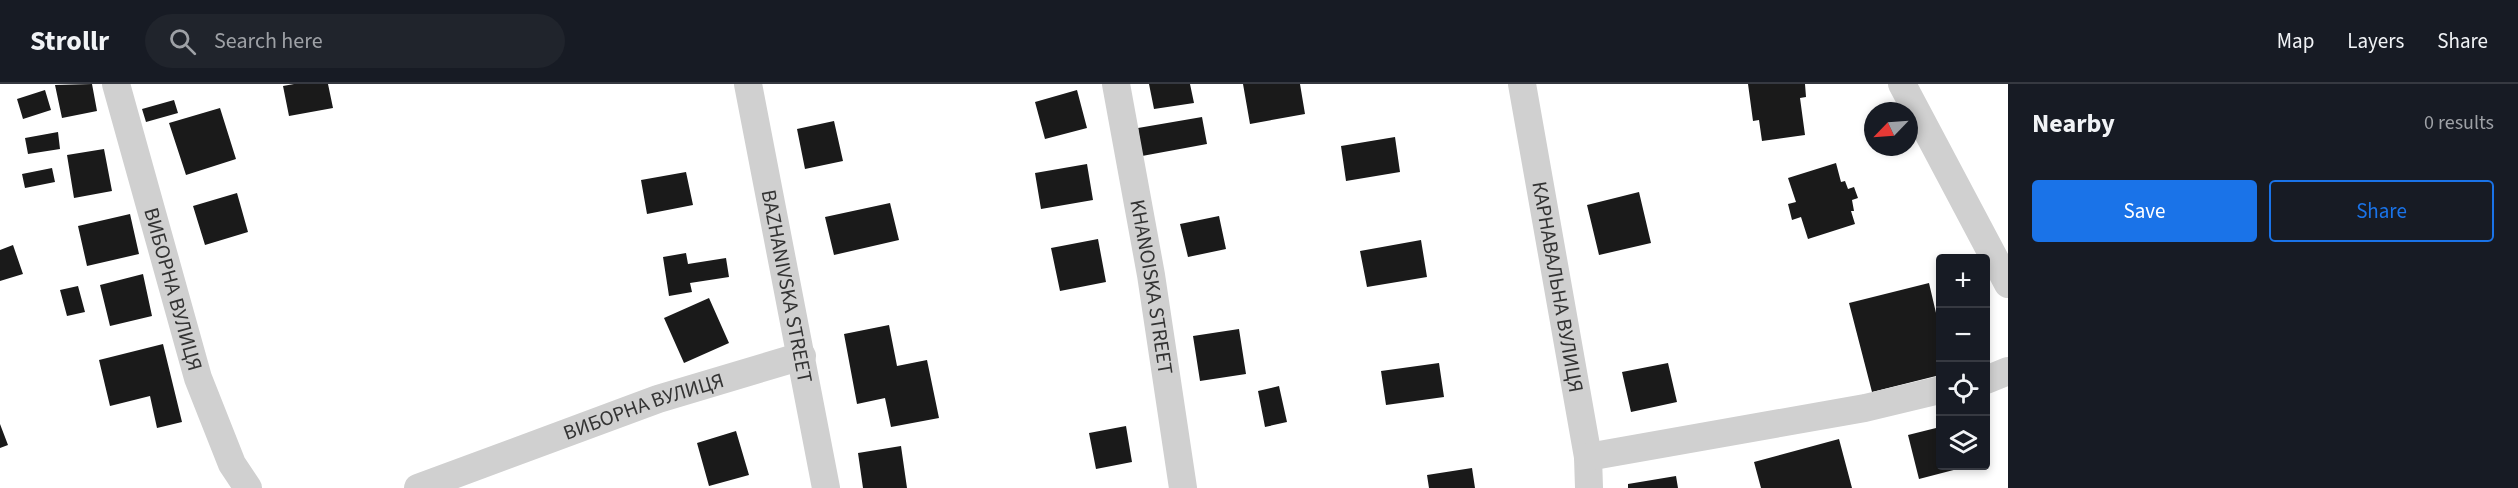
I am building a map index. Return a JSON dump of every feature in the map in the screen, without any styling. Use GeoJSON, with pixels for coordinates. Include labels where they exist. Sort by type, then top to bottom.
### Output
{"type":"FeatureCollection","features":[{"type":"Feature","properties":{"kind":"street","name":"ВИБОРНА ВУЛИЦЯ"},"geometry":{"type":"LineString","coordinates":[[116,84],[198,378],[232,464],[248,488]]}},
{"type":"Feature","properties":{"kind":"street","name":"BAZHANIVSKA STREET"},"geometry":{"type":"LineString","coordinates":[[748,84],[826,488]]}},
{"type":"Feature","properties":{"kind":"street","name":"KHANOISKA STREET"},"geometry":{"type":"LineString","coordinates":[[1116,84],[1151,274],[1183,488]]}},
{"type":"Feature","properties":{"kind":"street","name":"КАРНАВАЛЬНА ВУЛИЦЯ"},"geometry":{"type":"LineString","coordinates":[[1522,84],[1588,457],[1589,488]]}},
{"type":"Feature","properties":{"kind":"street"},"geometry":{"type":"LineString","coordinates":[[1902,84],[2008,284]]}},
{"type":"Feature","properties":{"kind":"street","name":"ВИБОРНА ВУЛИЦЯ"},"geometry":{"type":"LineString","coordinates":[[418,488],[658,399],[802,356]]}},
{"type":"Feature","properties":{"kind":"street"},"geometry":{"type":"LineString","coordinates":[[1990,378],[2008,371]]}},
{"type":"Feature","properties":{"kind":"street"},"geometry":{"type":"LineString","coordinates":[[1588,457],[1865,408],[1936,391]]}},
{"type":"Feature","properties":{"kind":"building"},"geometry":{"type":"Polygon","coordinates":[[[92,84],[97,111],[62,118],[55,85],[92,84]]]}},
{"type":"Feature","properties":{"kind":"building"},"geometry":{"type":"Polygon","coordinates":[[[328,84],[333,108],[289,116],[283,86],[328,84]]]}},
{"type":"Feature","properties":{"kind":"building"},"geometry":{"type":"Polygon","coordinates":[[[1149,84],[1190,84],[1194,103],[1154,109],[1149,84]]]}},
{"type":"Feature","properties":{"kind":"building"},"geometry":{"type":"Polygon","coordinates":[[[1243,84],[1300,84],[1305,114],[1250,124],[1243,84]]]}},
{"type":"Feature","properties":{"kind":"building"},"geometry":{"type":"Polygon","coordinates":[[[1748,84],[1805,84],[1806,97],[1800,98],[1805,135],[1762,141],[1759,120],[1753,121],[1748,84]]]}},
{"type":"Feature","properties":{"kind":"building"},"geometry":{"type":"Polygon","coordinates":[[[45,90],[51,110],[23,119],[17,99],[45,90]]]}},
{"type":"Feature","properties":{"kind":"building"},"geometry":{"type":"Polygon","coordinates":[[[1077,90],[1087,128],[1045,139],[1035,102],[1077,90]]]}},
{"type":"Feature","properties":{"kind":"building"},"geometry":{"type":"Polygon","coordinates":[[[174,100],[178,113],[146,122],[142,109],[174,100]]]}},
{"type":"Feature","properties":{"kind":"building"},"geometry":{"type":"Polygon","coordinates":[[[220,108],[236,159],[186,175],[169,123],[220,108]]]}},
{"type":"Feature","properties":{"kind":"building"},"geometry":{"type":"Polygon","coordinates":[[[1202,117],[1207,144],[1142,156],[1138,128],[1202,117]]]}},
{"type":"Feature","properties":{"kind":"building"},"geometry":{"type":"Polygon","coordinates":[[[834,121],[843,161],[805,169],[797,129],[834,121]]]}},
{"type":"Feature","properties":{"kind":"building"},"geometry":{"type":"Polygon","coordinates":[[[58,132],[60,149],[28,154],[25,138],[58,132]]]}},
{"type":"Feature","properties":{"kind":"building"},"geometry":{"type":"Polygon","coordinates":[[[1395,137],[1400,172],[1346,181],[1341,146],[1395,137]]]}},
{"type":"Feature","properties":{"kind":"building"},"geometry":{"type":"Polygon","coordinates":[[[104,149],[112,191],[74,198],[67,155],[104,149]]]}},
{"type":"Feature","properties":{"kind":"building"},"geometry":{"type":"Polygon","coordinates":[[[1836,163],[1841,182],[1845,181],[1848,189],[1854,187],[1858,198],[1852,200],[1854,211],[1851,211],[1855,224],[1808,239],[1801,217],[1792,220],[1788,204],[1796,202],[1788,178],[1836,163]]]}},
{"type":"Feature","properties":{"kind":"building"},"geometry":{"type":"Polygon","coordinates":[[[1087,164],[1093,200],[1041,209],[1035,173],[1087,164]]]}},
{"type":"Feature","properties":{"kind":"building"},"geometry":{"type":"Polygon","coordinates":[[[52,168],[55,182],[25,188],[22,174],[52,168]]]}},
{"type":"Feature","properties":{"kind":"building"},"geometry":{"type":"Polygon","coordinates":[[[686,172],[693,205],[647,214],[641,180],[686,172]]]}},
{"type":"Feature","properties":{"kind":"building"},"geometry":{"type":"Polygon","coordinates":[[[1639,192],[1651,243],[1599,255],[1587,205],[1639,192]]]}},
{"type":"Feature","properties":{"kind":"building"},"geometry":{"type":"Polygon","coordinates":[[[237,193],[248,232],[205,245],[193,206],[237,193]]]}},
{"type":"Feature","properties":{"kind":"building"},"geometry":{"type":"Polygon","coordinates":[[[890,203],[899,240],[834,255],[825,217],[890,203]]]}},
{"type":"Feature","properties":{"kind":"building"},"geometry":{"type":"Polygon","coordinates":[[[130,214],[139,254],[87,266],[78,226],[130,214]]]}},
{"type":"Feature","properties":{"kind":"building"},"geometry":{"type":"Polygon","coordinates":[[[1219,216],[1226,249],[1188,257],[1180,224],[1219,216]]]}},
{"type":"Feature","properties":{"kind":"building"},"geometry":{"type":"Polygon","coordinates":[[[1098,239],[1106,282],[1060,291],[1051,248],[1098,239]]]}},
{"type":"Feature","properties":{"kind":"building"},"geometry":{"type":"Polygon","coordinates":[[[1421,240],[1427,277],[1367,287],[1360,251],[1421,240]]]}},
{"type":"Feature","properties":{"kind":"building"},"geometry":{"type":"Polygon","coordinates":[[[13,245],[23,274],[0,281],[0,250],[13,245]]]}},
{"type":"Feature","properties":{"kind":"building"},"geometry":{"type":"Polygon","coordinates":[[[686,253],[688,264],[726,258],[729,277],[690,283],[692,292],[669,296],[663,257],[686,253]]]}},
{"type":"Feature","properties":{"kind":"building"},"geometry":{"type":"Polygon","coordinates":[[[143,274],[152,316],[110,326],[100,285],[143,274]]]}},
{"type":"Feature","properties":{"kind":"building"},"geometry":{"type":"Polygon","coordinates":[[[1929,283],[1936,313],[1936,376],[1872,392],[1849,303],[1929,283]]]}},
{"type":"Feature","properties":{"kind":"building"},"geometry":{"type":"Polygon","coordinates":[[[78,286],[85,312],[67,316],[60,290],[78,286]]]}},
{"type":"Feature","properties":{"kind":"building"},"geometry":{"type":"Polygon","coordinates":[[[709,298],[729,343],[684,363],[664,318],[709,298]]]}},
{"type":"Feature","properties":{"kind":"building"},"geometry":{"type":"Polygon","coordinates":[[[889,325],[897,366],[927,360],[939,418],[891,427],[885,398],[857,404],[844,334],[889,325]]]}},
{"type":"Feature","properties":{"kind":"building"},"geometry":{"type":"Polygon","coordinates":[[[1239,329],[1246,374],[1200,381],[1193,336],[1239,329]]]}},
{"type":"Feature","properties":{"kind":"building"},"geometry":{"type":"Polygon","coordinates":[[[163,344],[182,422],[157,428],[150,396],[110,406],[99,360],[163,344]]]}},
{"type":"Feature","properties":{"kind":"building"},"geometry":{"type":"Polygon","coordinates":[[[1439,363],[1444,397],[1386,405],[1381,371],[1439,363]]]}},
{"type":"Feature","properties":{"kind":"building"},"geometry":{"type":"Polygon","coordinates":[[[1668,363],[1677,402],[1631,412],[1622,372],[1668,363]]]}},
{"type":"Feature","properties":{"kind":"building"},"geometry":{"type":"Polygon","coordinates":[[[1279,386],[1287,422],[1265,427],[1258,391],[1279,386]]]}},
{"type":"Feature","properties":{"kind":"building"},"geometry":{"type":"Polygon","coordinates":[[[0,424],[8,445],[0,448],[0,424]]]}},
{"type":"Feature","properties":{"kind":"building"},"geometry":{"type":"Polygon","coordinates":[[[1126,426],[1132,462],[1096,469],[1089,433],[1126,426]]]}},
{"type":"Feature","properties":{"kind":"building"},"geometry":{"type":"Polygon","coordinates":[[[1936,428],[1936,470],[1954,470],[1919,479],[1908,435],[1936,428]]]}},
{"type":"Feature","properties":{"kind":"building"},"geometry":{"type":"Polygon","coordinates":[[[736,431],[749,475],[709,486],[697,443],[736,431]]]}},
{"type":"Feature","properties":{"kind":"building"},"geometry":{"type":"Polygon","coordinates":[[[1839,439],[1852,488],[1761,488],[1754,462],[1839,439]]]}},
{"type":"Feature","properties":{"kind":"building"},"geometry":{"type":"Polygon","coordinates":[[[901,446],[907,488],[863,488],[858,453],[901,446]]]}},
{"type":"Feature","properties":{"kind":"building"},"geometry":{"type":"Polygon","coordinates":[[[1472,468],[1475,488],[1429,488],[1427,475],[1472,468]]]}},
{"type":"Feature","properties":{"kind":"building"},"geometry":{"type":"Polygon","coordinates":[[[1676,476],[1678,488],[1628,488],[1628,484],[1676,476]]]}}]}
